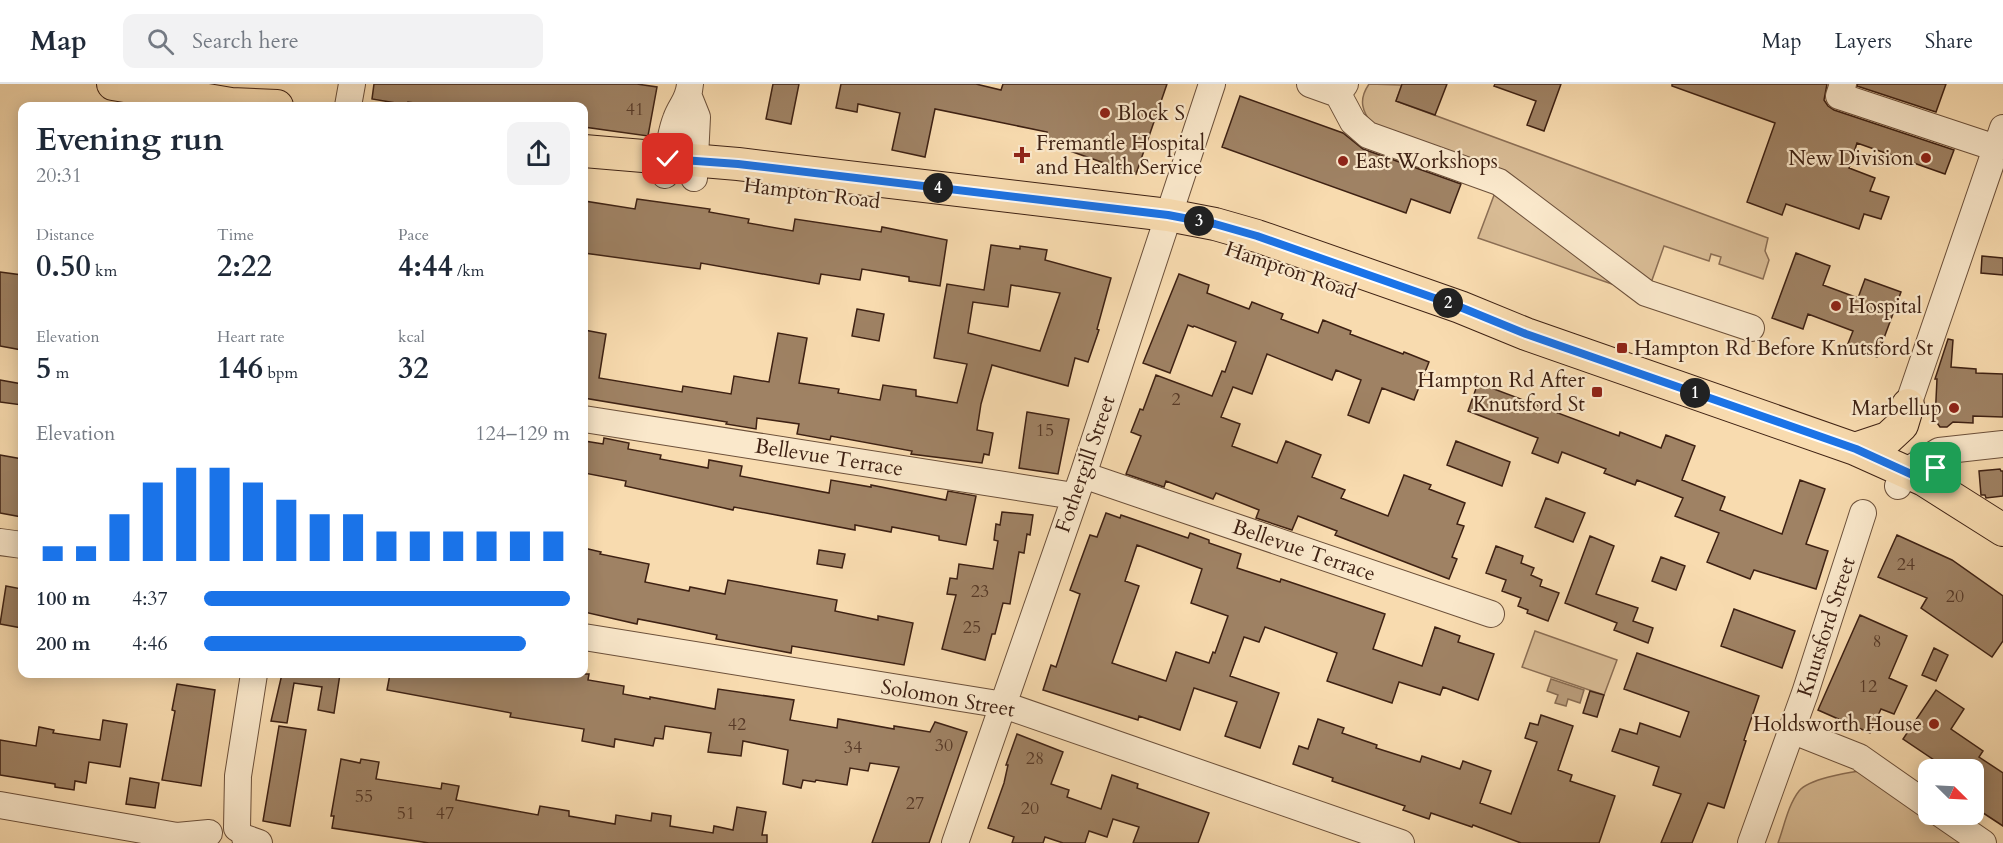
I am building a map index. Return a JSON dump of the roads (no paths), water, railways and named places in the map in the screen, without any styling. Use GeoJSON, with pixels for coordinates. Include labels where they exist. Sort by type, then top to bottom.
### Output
{"type":"FeatureCollection","features":[{"type":"Feature","properties":{"kind":"main road"},"geometry":{"type":"LineString","coordinates":[[113,84],[197,102]]}},
{"type":"Feature","properties":{"kind":"main road","name":"Hampton Road"},"geometry":{"type":"LineString","coordinates":[[588,152],[681,168]]}},
{"type":"Feature","properties":{"kind":"main road","name":"Hampton Road"},"geometry":{"type":"LineString","coordinates":[[588,165],[681,168],[738,164],[1165,225],[1215,224],[1257,236],[1460,307],[1526,334],[1856,449],[1911,483]]}},
{"type":"Feature","properties":{"kind":"main road","name":"Hampton Road"},"geometry":{"type":"LineString","coordinates":[[1165,225],[1222,247],[1911,483]]}},
{"type":"Feature","properties":{"kind":"main road"},"geometry":{"type":"LineString","coordinates":[[1856,449],[1888,438],[1902,424],[1908,405]]}},
{"type":"Feature","properties":{"kind":"main road"},"geometry":{"type":"LineString","coordinates":[[1911,483],[2003,530]]}},
{"type":"Feature","properties":{"kind":"main road"},"geometry":{"type":"LineString","coordinates":[[1911,483],[2003,548]]}},
{"type":"Feature","properties":{"kind":"street"},"geometry":{"type":"LineString","coordinates":[[349,102],[352,84]]}},
{"type":"Feature","properties":{"kind":"street","name":"Fothergill Street"},"geometry":{"type":"LineString","coordinates":[[955,843],[1004,705],[1212,84]]}},
{"type":"Feature","properties":{"kind":"street"},"geometry":{"type":"LineString","coordinates":[[1310,84],[1342,89],[1353,122],[1368,135],[1499,182],[1646,293],[1751,328]]}},
{"type":"Feature","properties":{"kind":"street"},"geometry":{"type":"LineString","coordinates":[[1835,87],[1839,96],[1999,138],[1908,405]]}},
{"type":"Feature","properties":{"kind":"street"},"geometry":{"type":"LineString","coordinates":[[681,168],[670,136],[690,90]]}},
{"type":"Feature","properties":{"kind":"street","name":"Bellevue Terrace"},"geometry":{"type":"LineString","coordinates":[[588,420],[1078,485],[1491,614]]}},
{"type":"Feature","properties":{"kind":"street"},"geometry":{"type":"LineString","coordinates":[[1911,483],[1938,451],[2003,444]]}},
{"type":"Feature","properties":{"kind":"street","name":"Knutsford Street"},"geometry":{"type":"LineString","coordinates":[[1751,843],[1805,693],[1863,513]]}},
{"type":"Feature","properties":{"kind":"street"},"geometry":{"type":"LineString","coordinates":[[0,542],[18,544]]}},
{"type":"Feature","properties":{"kind":"street","name":"Solomon Street"},"geometry":{"type":"LineString","coordinates":[[588,638],[1004,705],[1401,843]]}},
{"type":"Feature","properties":{"kind":"street"},"geometry":{"type":"LineString","coordinates":[[0,805],[221,837],[238,776],[253,678]]}},
{"type":"Feature","properties":{"kind":"street"},"geometry":{"type":"LineString","coordinates":[[1791,730],[1859,757],[1918,798]]}},
{"type":"Feature","properties":{"kind":"street"},"geometry":{"type":"LineString","coordinates":[[1957,825],[1983,843]]}},
{"type":"Feature","properties":{"kind":"place","name":"Block S"},"geometry":{"type":"Point","coordinates":[1105,113]}},
{"type":"Feature","properties":{"kind":"place","name":"Fremantle Hospital and Health Service"},"geometry":{"type":"Point","coordinates":[1022,155]}},
{"type":"Feature","properties":{"kind":"place","name":"New Division"},"geometry":{"type":"Point","coordinates":[1926,158]}},
{"type":"Feature","properties":{"kind":"place","name":"East Workshops"},"geometry":{"type":"Point","coordinates":[1343,161]}},
{"type":"Feature","properties":{"kind":"place","name":"Hospital"},"geometry":{"type":"Point","coordinates":[1836,306]}},
{"type":"Feature","properties":{"kind":"place","name":"Hampton Rd Before Knutsford St"},"geometry":{"type":"Point","coordinates":[1622,348]}},
{"type":"Feature","properties":{"kind":"place","name":"Hampton Rd After Knutsford St"},"geometry":{"type":"Point","coordinates":[1597,392]}},
{"type":"Feature","properties":{"kind":"place","name":"Marbellup"},"geometry":{"type":"Point","coordinates":[1954,408]}},
{"type":"Feature","properties":{"kind":"place","name":"Holdsworth House"},"geometry":{"type":"Point","coordinates":[1934,724]}}]}
